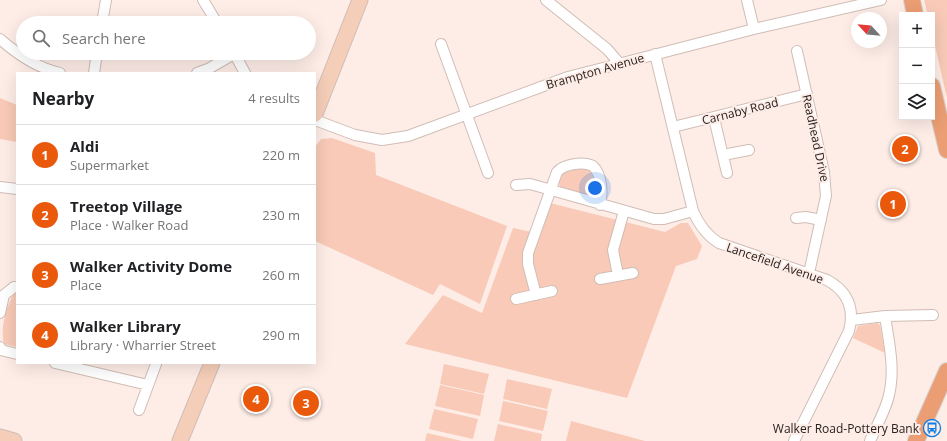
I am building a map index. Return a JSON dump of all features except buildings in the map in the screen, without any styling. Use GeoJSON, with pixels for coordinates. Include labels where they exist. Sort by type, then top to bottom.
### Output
{"type":"FeatureCollection","features":[{"type":"Feature","properties":{"kind":"main road"},"geometry":{"type":"LineString","coordinates":[[912,0],[914,12]]}},
{"type":"Feature","properties":{"kind":"main road"},"geometry":{"type":"LineString","coordinates":[[935,98],[947,146]]}},
{"type":"Feature","properties":{"kind":"main road"},"geometry":{"type":"LineString","coordinates":[[916,441],[947,371]]}},
{"type":"Feature","properties":{"kind":"street"},"geometry":{"type":"LineString","coordinates":[[103,16],[106,0]]}},
{"type":"Feature","properties":{"kind":"street"},"geometry":{"type":"LineString","coordinates":[[203,0],[213,16]]}},
{"type":"Feature","properties":{"kind":"street"},"geometry":{"type":"LineString","coordinates":[[316,111],[360,0]]}},
{"type":"Feature","properties":{"kind":"street"},"geometry":{"type":"LineString","coordinates":[[546,0],[607,49],[620,64]]}},
{"type":"Feature","properties":{"kind":"street"},"geometry":{"type":"LineString","coordinates":[[747,0],[754,29]]}},
{"type":"Feature","properties":{"kind":"street","name":"Brampton Avenue"},"geometry":{"type":"LineString","coordinates":[[316,120],[355,135],[382,140],[408,136],[466,116],[568,77],[754,29],[881,0]]}},
{"type":"Feature","properties":{"kind":"street"},"geometry":{"type":"LineString","coordinates":[[0,39],[16,52]]}},
{"type":"Feature","properties":{"kind":"street"},"geometry":{"type":"LineString","coordinates":[[441,44],[488,173]]}},
{"type":"Feature","properties":{"kind":"street","name":"Readhead Drive"},"geometry":{"type":"LineString","coordinates":[[797,51],[826,180],[826,196],[809,273]]}},
{"type":"Feature","properties":{"kind":"street","name":"Lancefield Avenue"},"geometry":{"type":"LineString","coordinates":[[655,54],[693,211],[699,226],[719,243],[827,280],[840,288],[850,305],[852,320]]}},
{"type":"Feature","properties":{"kind":"street"},"geometry":{"type":"LineString","coordinates":[[26,60],[57,72]]}},
{"type":"Feature","properties":{"kind":"street"},"geometry":{"type":"LineString","coordinates":[[94,72],[96,60]]}},
{"type":"Feature","properties":{"kind":"street"},"geometry":{"type":"LineString","coordinates":[[200,72],[223,60]]}},
{"type":"Feature","properties":{"kind":"street"},"geometry":{"type":"LineString","coordinates":[[238,60],[245,72]]}},
{"type":"Feature","properties":{"kind":"street","name":"Carnaby Road"},"geometry":{"type":"LineString","coordinates":[[673,127],[807,94]]}},
{"type":"Feature","properties":{"kind":"street"},"geometry":{"type":"LineString","coordinates":[[714,118],[727,173]]}},
{"type":"Feature","properties":{"kind":"street"},"geometry":{"type":"LineString","coordinates":[[723,156],[749,150]]}},
{"type":"Feature","properties":{"kind":"street"},"geometry":{"type":"LineString","coordinates":[[536,294],[528,264],[528,253],[554,176],[559,169],[582,163],[590,164],[596,169],[602,193],[600,205]]}},
{"type":"Feature","properties":{"kind":"street"},"geometry":{"type":"LineString","coordinates":[[516,185],[530,184],[600,205],[659,220],[693,211]]}},
{"type":"Feature","properties":{"kind":"street"},"geometry":{"type":"LineString","coordinates":[[0,186],[16,190]]}},
{"type":"Feature","properties":{"kind":"street"},"geometry":{"type":"LineString","coordinates":[[618,275],[613,250],[624,211]]}},
{"type":"Feature","properties":{"kind":"street"},"geometry":{"type":"LineString","coordinates":[[796,218],[806,217],[821,220]]}},
{"type":"Feature","properties":{"kind":"street"},"geometry":{"type":"LineString","coordinates":[[600,279],[633,272]]}},
{"type":"Feature","properties":{"kind":"street"},"geometry":{"type":"LineString","coordinates":[[0,313],[4,295],[14,287],[16,288]]}},
{"type":"Feature","properties":{"kind":"street"},"geometry":{"type":"LineString","coordinates":[[516,299],[552,291]]}},
{"type":"Feature","properties":{"kind":"street"},"geometry":{"type":"LineString","coordinates":[[794,441],[844,341],[852,320],[885,316],[933,315]]}},
{"type":"Feature","properties":{"kind":"street"},"geometry":{"type":"LineString","coordinates":[[870,441],[888,401],[892,381],[891,352],[885,316]]}},
{"type":"Feature","properties":{"kind":"street"},"geometry":{"type":"LineString","coordinates":[[0,347],[1,350],[16,354]]}},
{"type":"Feature","properties":{"kind":"street"},"geometry":{"type":"LineString","coordinates":[[59,364],[148,385]]}},
{"type":"Feature","properties":{"kind":"street"},"geometry":{"type":"LineString","coordinates":[[139,410],[156,364]]}},
{"type":"Feature","properties":{"kind":"street"},"geometry":{"type":"LineString","coordinates":[[180,441],[212,364]]}},
{"type":"Feature","properties":{"kind":"street"},"geometry":{"type":"LineString","coordinates":[[0,437],[14,441]]}},
{"type":"Feature","properties":{"kind":"shaded area"},"geometry":{"type":"Polygon","coordinates":[[[924,0],[947,0],[947,98],[935,46],[935,12],[927,12],[924,0]]]}},
{"type":"Feature","properties":{"kind":"shaded area"},"geometry":{"type":"Polygon","coordinates":[[[0,98],[16,105],[16,142],[0,139],[0,98]]]}},
{"type":"Feature","properties":{"kind":"shaded area"},"geometry":{"type":"Polygon","coordinates":[[[332,138],[375,153],[376,175],[507,226],[480,304],[440,284],[433,295],[316,241],[316,146],[321,139],[332,138]]]}},
{"type":"Feature","properties":{"kind":"shaded area"},"geometry":{"type":"Polygon","coordinates":[[[579,168],[588,169],[592,174],[596,191],[591,197],[561,188],[559,183],[560,176],[579,168]]]}},
{"type":"Feature","properties":{"kind":"shaded area"},"geometry":{"type":"Polygon","coordinates":[[[550,203],[665,232],[681,223],[688,223],[702,246],[697,259],[676,266],[627,398],[405,344],[443,295],[482,313],[513,228],[541,234],[550,203]]]}},
{"type":"Feature","properties":{"kind":"shaded area"},"geometry":{"type":"Polygon","coordinates":[[[16,292],[16,347],[4,344],[3,338],[3,324],[9,304],[16,292]]]}},
{"type":"Feature","properties":{"kind":"shaded area"},"geometry":{"type":"Polygon","coordinates":[[[877,323],[880,325],[885,353],[853,338],[858,326],[877,323]]]}},
{"type":"Feature","properties":{"kind":"shaded area"},"geometry":{"type":"Polygon","coordinates":[[[444,364],[489,374],[484,394],[440,384],[444,364]]]}},
{"type":"Feature","properties":{"kind":"shaded area"},"geometry":{"type":"Polygon","coordinates":[[[507,379],[552,389],[547,409],[503,399],[507,379]]]}},
{"type":"Feature","properties":{"kind":"shaded area"},"geometry":{"type":"Polygon","coordinates":[[[440,385],[484,395],[480,416],[435,406],[440,385]]]}},
{"type":"Feature","properties":{"kind":"shaded area"},"geometry":{"type":"Polygon","coordinates":[[[503,401],[548,411],[543,431],[499,421],[503,401]]]}},
{"type":"Feature","properties":{"kind":"shaded area"},"geometry":{"type":"Polygon","coordinates":[[[434,409],[478,419],[473,439],[429,429],[434,409]]]}},
{"type":"Feature","properties":{"kind":"shaded area"},"geometry":{"type":"Polygon","coordinates":[[[571,421],[645,441],[566,441],[571,421]]]}},
{"type":"Feature","properties":{"kind":"shaded area"},"geometry":{"type":"Polygon","coordinates":[[[498,424],[542,434],[541,441],[494,441],[498,424]]]}},
{"type":"Feature","properties":{"kind":"shaded area"},"geometry":{"type":"Polygon","coordinates":[[[427,433],[462,441],[425,441],[427,433]]]}},
{"type":"Feature","properties":{"kind":"place","name":"Treetop Village"},"geometry":{"type":"Point","coordinates":[905,149]}},
{"type":"Feature","properties":{"kind":"place","name":"Aldi"},"geometry":{"type":"Point","coordinates":[893,204]}},
{"type":"Feature","properties":{"kind":"place","name":"Walker Library"},"geometry":{"type":"Point","coordinates":[256,399]}},
{"type":"Feature","properties":{"kind":"place","name":"Walker Activity Dome"},"geometry":{"type":"Point","coordinates":[306,403]}},
{"type":"Feature","properties":{"kind":"place","name":"Walker Road-Pottery Bank"},"geometry":{"type":"Point","coordinates":[932,428]}}]}
